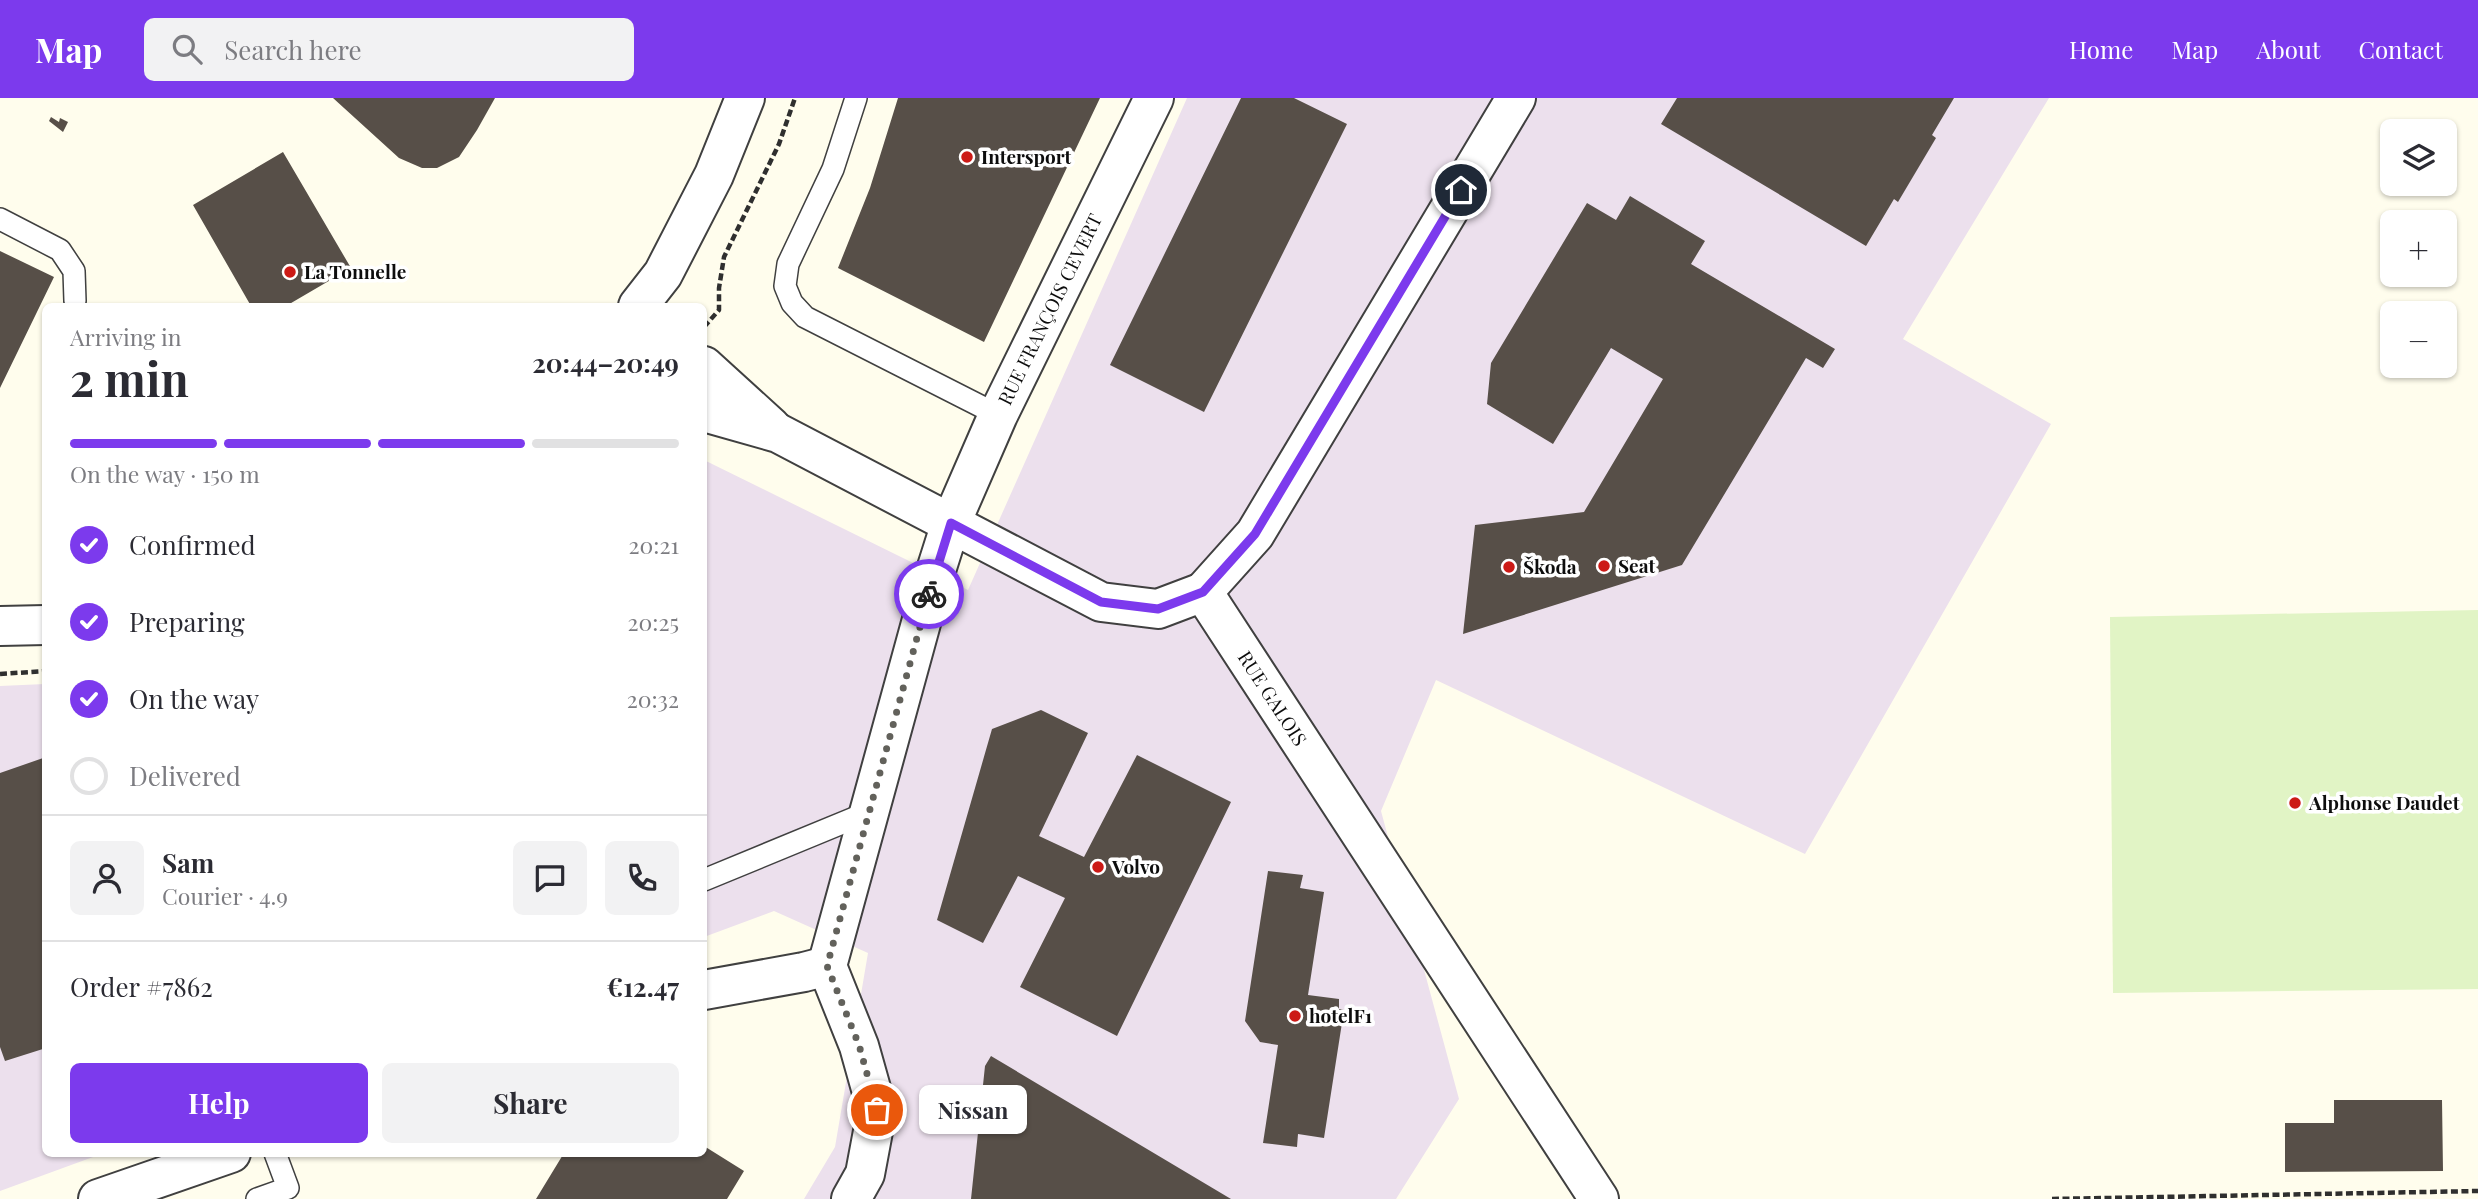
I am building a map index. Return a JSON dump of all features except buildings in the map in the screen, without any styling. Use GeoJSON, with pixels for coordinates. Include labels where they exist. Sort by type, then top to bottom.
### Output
{"type":"FeatureCollection","features":[{"type":"Feature","properties":{"kind":"street"},"geometry":{"type":"LineString","coordinates":[[644,303],[669,290],[745,98]]}},
{"type":"Feature","properties":{"kind":"street","name":"RUE FRANÇOIS CEVERT"},"geometry":{"type":"LineString","coordinates":[[827,966],[932,583],[951,523],[998,415],[1154,98]]}},
{"type":"Feature","properties":{"kind":"street"},"geometry":{"type":"LineString","coordinates":[[707,413],[778,433],[1101,602],[1158,609],[1203,592],[1255,534],[1516,98]]}},
{"type":"Feature","properties":{"kind":"street"},"geometry":{"type":"LineString","coordinates":[[707,369],[778,433]]}},
{"type":"Feature","properties":{"kind":"street","name":"RUE GALOIS"},"geometry":{"type":"LineString","coordinates":[[1203,592],[1599,1199]]}},
{"type":"Feature","properties":{"kind":"street"},"geometry":{"type":"LineString","coordinates":[[0,626],[42,625]]}},
{"type":"Feature","properties":{"kind":"street"},"geometry":{"type":"LineString","coordinates":[[707,989],[827,966],[859,1045],[877,1110],[865,1174],[851,1199]]}},
{"type":"Feature","properties":{"kind":"street"},"geometry":{"type":"LineString","coordinates":[[98,1199],[219,1157]]}},
{"type":"Feature","properties":{"kind":"lane"},"geometry":{"type":"LineString","coordinates":[[856,98],[833,169],[788,264],[785,286],[792,303],[805,317],[998,415]]}},
{"type":"Feature","properties":{"kind":"lane"},"geometry":{"type":"LineString","coordinates":[[0,219],[60,250],[74,271],[75,301]]}},
{"type":"Feature","properties":{"kind":"lane"},"geometry":{"type":"LineString","coordinates":[[707,879],[869,811]]}},
{"type":"Feature","properties":{"kind":"lane"},"geometry":{"type":"LineString","coordinates":[[257,1199],[288,1188],[276,1157]]}},
{"type":"Feature","properties":{"kind":"path"},"geometry":{"type":"LineString","coordinates":[[707,324],[719,310],[724,257],[779,144],[795,98]]}},
{"type":"Feature","properties":{"kind":"path"},"geometry":{"type":"LineString","coordinates":[[0,674],[42,671]]}},
{"type":"Feature","properties":{"kind":"path"},"geometry":{"type":"LineString","coordinates":[[2052,1199],[2478,1191]]}},
{"type":"Feature","properties":{"kind":"shaded area"},"geometry":{"type":"Polygon","coordinates":[[[1187,98],[2049,98],[1903,339],[2051,424],[1805,854],[1436,680],[1381,811],[1459,1099],[1396,1199],[804,1199],[835,1147],[868,953],[774,911],[707,936],[707,461],[968,590],[1187,98]]]}},
{"type":"Feature","properties":{"kind":"shaded area"},"geometry":{"type":"Polygon","coordinates":[[[42,684],[42,1157],[93,1157],[0,1191],[0,686],[42,684]]]}},
{"type":"Feature","properties":{"kind":"green space","name":"Alphonse Daudet"},"geometry":{"type":"Polygon","coordinates":[[[2478,610],[2478,989],[2113,993],[2110,617],[2478,610]]]}},
{"type":"Feature","properties":{"kind":"way so far"},"geometry":{"type":"LineString","coordinates":[[877,1110],[859,1045],[827,966],[929,594]]}},
{"type":"Feature","properties":{"kind":"place","name":"Intersport"},"geometry":{"type":"Point","coordinates":[967,157]}},
{"type":"Feature","properties":{"kind":"place","name":"La Tonnelle"},"geometry":{"type":"Point","coordinates":[290,272]}},
{"type":"Feature","properties":{"kind":"place","name":"Seat"},"geometry":{"type":"Point","coordinates":[1604,566]}},
{"type":"Feature","properties":{"kind":"place","name":"Škoda"},"geometry":{"type":"Point","coordinates":[1509,567]}},
{"type":"Feature","properties":{"kind":"place","name":"Alphonse Daudet"},"geometry":{"type":"Point","coordinates":[2295,803]}},
{"type":"Feature","properties":{"kind":"place","name":"Volvo"},"geometry":{"type":"Point","coordinates":[1098,867]}},
{"type":"Feature","properties":{"kind":"place","name":"hotelF1"},"geometry":{"type":"Point","coordinates":[1295,1016]}},
{"type":"Feature","properties":{"kind":"place","name":"Nissan"},"geometry":{"type":"Point","coordinates":[877,1110]}},
{"type":"Feature","properties":{"kind":"route"},"geometry":{"type":"LineString","coordinates":[[929,594],[951,523],[1101,602],[1158,609],[1203,592],[1255,534],[1461,190]]}}]}
